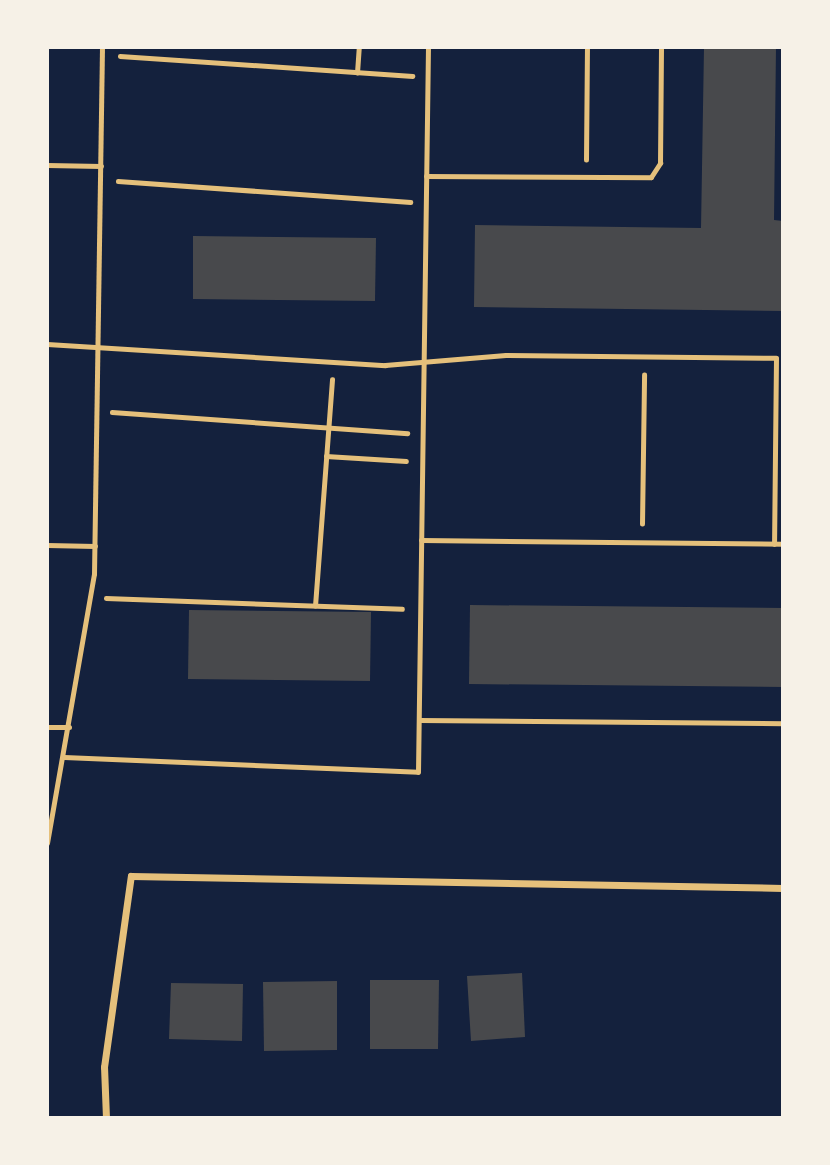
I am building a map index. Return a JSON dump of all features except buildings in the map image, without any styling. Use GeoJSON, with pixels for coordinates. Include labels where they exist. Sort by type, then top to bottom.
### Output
{"type":"FeatureCollection","features":[{"type":"Feature","properties":{"kind":"street"},"geometry":{"type":"LineString","coordinates":[[106,1118],[104,1068],[131,876],[783,888]]}},
{"type":"Feature","properties":{"kind":"lane"},"geometry":{"type":"LineString","coordinates":[[64,757],[418,772],[428,47]]}},
{"type":"Feature","properties":{"kind":"lane"},"geometry":{"type":"LineString","coordinates":[[426,177],[646,179],[659,169],[662,47]]}},
{"type":"Feature","properties":{"kind":"lane"},"geometry":{"type":"LineString","coordinates":[[47,844],[92,597],[102,51]]}},
{"type":"Feature","properties":{"kind":"lane"},"geometry":{"type":"LineString","coordinates":[[47,165],[100,166]]}},
{"type":"Feature","properties":{"kind":"lane"},"geometry":{"type":"LineString","coordinates":[[47,344],[333,361],[780,358],[774,544]]}},
{"type":"Feature","properties":{"kind":"lane"},"geometry":{"type":"LineString","coordinates":[[421,540],[783,544]]}},
{"type":"Feature","properties":{"kind":"lane"},"geometry":{"type":"LineString","coordinates":[[47,545],[95,546]]}},
{"type":"Feature","properties":{"kind":"lane"},"geometry":{"type":"LineString","coordinates":[[419,720],[783,723]]}},
{"type":"Feature","properties":{"kind":"lane"},"geometry":{"type":"LineString","coordinates":[[47,727],[69,727]]}},
{"type":"Feature","properties":{"kind":"path"},"geometry":{"type":"LineString","coordinates":[[357,73],[359,47]]}},
{"type":"Feature","properties":{"kind":"path"},"geometry":{"type":"LineString","coordinates":[[586,178],[587,47]]}},
{"type":"Feature","properties":{"kind":"path"},"geometry":{"type":"LineString","coordinates":[[102,51],[427,78]]}},
{"type":"Feature","properties":{"kind":"path"},"geometry":{"type":"LineString","coordinates":[[100,180],[426,203]]}},
{"type":"Feature","properties":{"kind":"path"},"geometry":{"type":"LineString","coordinates":[[642,542],[645,357]]}},
{"type":"Feature","properties":{"kind":"path"},"geometry":{"type":"LineString","coordinates":[[315,606],[333,361]]}},
{"type":"Feature","properties":{"kind":"path"},"geometry":{"type":"LineString","coordinates":[[97,411],[422,434]]}},
{"type":"Feature","properties":{"kind":"path"},"geometry":{"type":"LineString","coordinates":[[327,456],[422,462]]}},
{"type":"Feature","properties":{"kind":"path"},"geometry":{"type":"LineString","coordinates":[[92,597],[420,610]]}}]}
